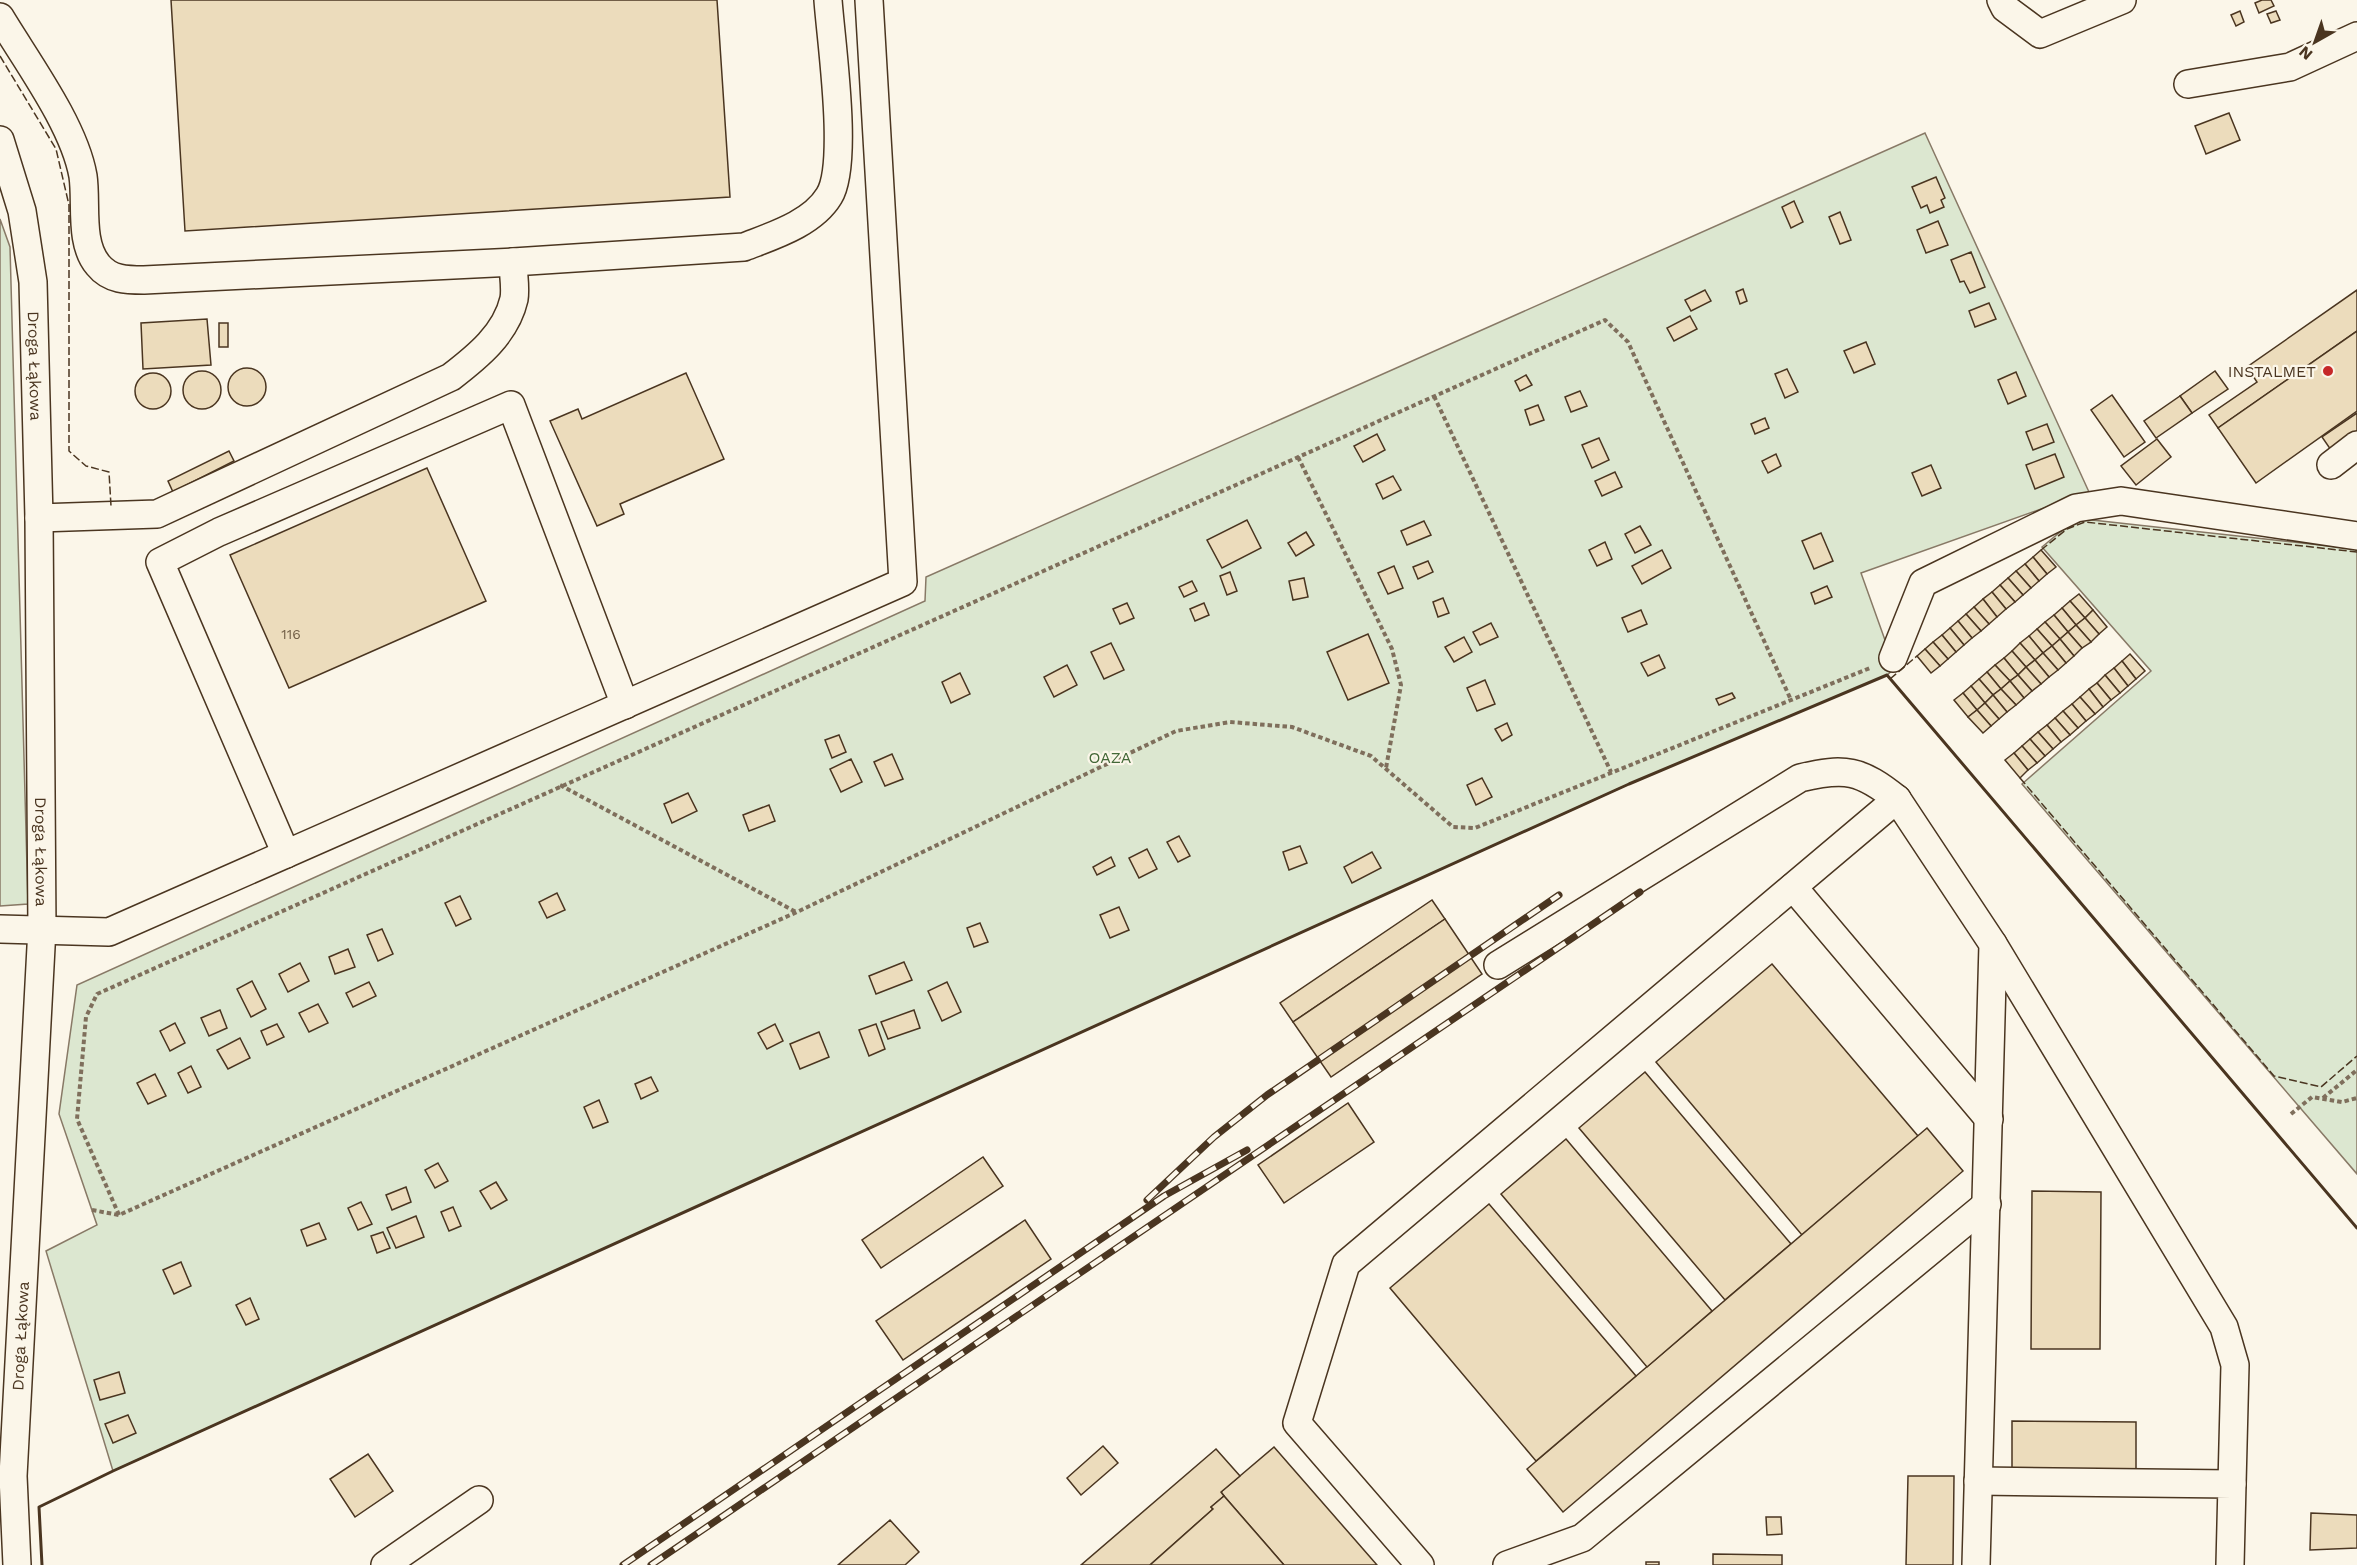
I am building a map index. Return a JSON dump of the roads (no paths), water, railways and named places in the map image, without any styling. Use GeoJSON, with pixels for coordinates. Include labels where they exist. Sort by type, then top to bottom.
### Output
{"type":"FeatureCollection","features":[{"type":"Feature","properties":{"kind":"street"},"geometry":{"type":"LineString","coordinates":[[0,17],[77,147],[83,177],[89,251],[108,274],[123,280],[144,280],[513,262],[744,247],[776,235],[812,214],[830,195],[838,163],[828,0]]}},
{"type":"Feature","properties":{"kind":"street"},"geometry":{"type":"LineString","coordinates":[[0,929],[42,928],[109,932],[903,582],[869,0]]}},
{"type":"Feature","properties":{"kind":"street"},"geometry":{"type":"LineString","coordinates":[[2001,0],[2005,8],[2040,34],[2122,0]]}},
{"type":"Feature","properties":{"kind":"street"},"geometry":{"type":"LineString","coordinates":[[2188,84],[2290,67],[2357,36]]}},
{"type":"Feature","properties":{"kind":"street","name":"Droga Łąkowa"},"geometry":{"type":"LineString","coordinates":[[0,140],[22,211],[33,282],[39,518],[42,928],[13,1476],[17,1565]]}},
{"type":"Feature","properties":{"kind":"street"},"geometry":{"type":"LineString","coordinates":[[39,518],[157,514],[451,377],[481,354],[502,327],[514,299],[513,262]]}},
{"type":"Feature","properties":{"kind":"street"},"geometry":{"type":"LineString","coordinates":[[286,854],[160,562],[219,532],[511,405],[625,705]]}},
{"type":"Feature","properties":{"kind":"street"},"geometry":{"type":"LineString","coordinates":[[2331,465],[2357,445]]}},
{"type":"Feature","properties":{"kind":"street"},"geometry":{"type":"LineString","coordinates":[[1893,658],[1923,583],[2076,508],[2121,501],[2357,536]]}},
{"type":"Feature","properties":{"kind":"street"},"geometry":{"type":"LineString","coordinates":[[1498,965],[1800,778],[1824,772],[1846,772],[1873,779],[1897,799],[1993,944],[2224,1327],[2235,1365],[2230,1565]]}},
{"type":"Feature","properties":{"kind":"street"},"geometry":{"type":"LineString","coordinates":[[1420,1565],[1297,1423],[1346,1264],[1897,799]]}},
{"type":"Feature","properties":{"kind":"street"},"geometry":{"type":"LineString","coordinates":[[1793,887],[1989,1119]]}},
{"type":"Feature","properties":{"kind":"street"},"geometry":{"type":"LineString","coordinates":[[1976,1565],[1993,944]]}},
{"type":"Feature","properties":{"kind":"street"},"geometry":{"type":"LineString","coordinates":[[1507,1565],[1582,1538],[1987,1204]]}},
{"type":"Feature","properties":{"kind":"street"},"geometry":{"type":"LineString","coordinates":[[1978,1480],[2232,1484]]}},
{"type":"Feature","properties":{"kind":"street"},"geometry":{"type":"LineString","coordinates":[[385,1565],[479,1500]]}},
{"type":"Feature","properties":{"kind":"railway"},"geometry":{"type":"LineString","coordinates":[[651,1565],[1640,892]]}},
{"type":"Feature","properties":{"kind":"railway"},"geometry":{"type":"LineString","coordinates":[[1147,1200],[1214,1137],[1267,1095],[1559,895]]}},
{"type":"Feature","properties":{"kind":"railway"},"geometry":{"type":"LineString","coordinates":[[623,1565],[1164,1196],[1247,1150]]}},
{"type":"Feature","properties":{"kind":"place","name":"INSTALMET"},"geometry":{"type":"Point","coordinates":[2328,371]}},
{"type":"Feature","properties":{"kind":"park label","name":"OAZA"},"geometry":{"type":"Point","coordinates":[1110,757]}}]}
